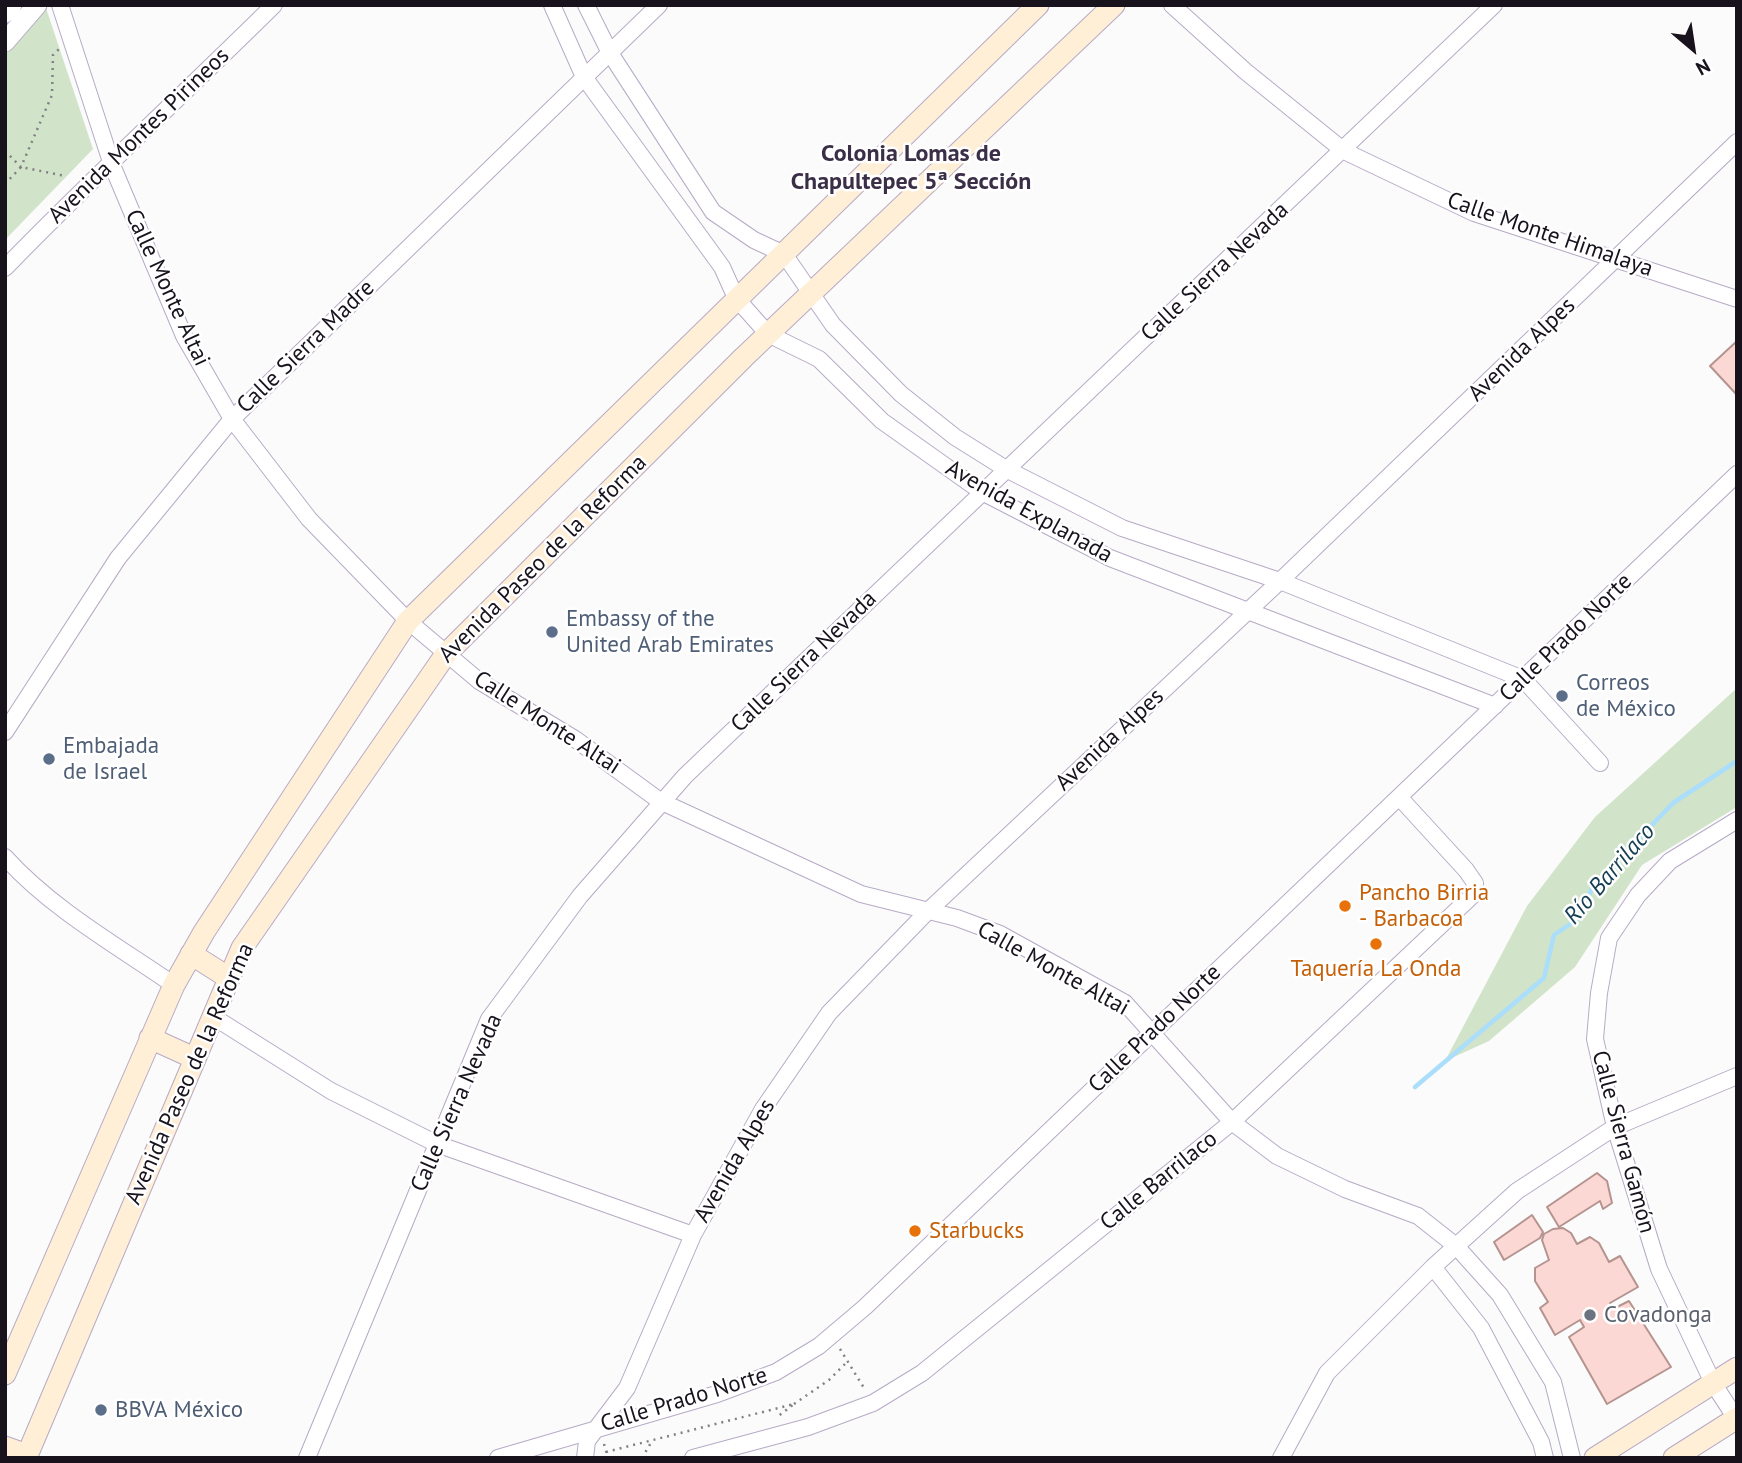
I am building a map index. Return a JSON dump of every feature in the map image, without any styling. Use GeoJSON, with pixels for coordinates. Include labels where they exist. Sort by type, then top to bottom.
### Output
{"type":"FeatureCollection","features":[{"type":"Feature","properties":{"kind":"main road","name":"Avenida Paseo de la Reforma"},"geometry":{"type":"LineString","coordinates":[[5,1374],[174,985],[191,954],[408,621],[1038,5]]}},
{"type":"Feature","properties":{"kind":"main road","name":"Avenida Paseo de la Reforma"},"geometry":{"type":"LineString","coordinates":[[30,1457],[242,948],[446,654],[811,292],[1114,5]]}},
{"type":"Feature","properties":{"kind":"main road"},"geometry":{"type":"LineString","coordinates":[[191,954],[229,978]]}},
{"type":"Feature","properties":{"kind":"main road"},"geometry":{"type":"LineString","coordinates":[[149,1038],[194,1058]]}},
{"type":"Feature","properties":{"kind":"main road"},"geometry":{"type":"LineString","coordinates":[[1595,1458],[1737,1368]]}},
{"type":"Feature","properties":{"kind":"main road"},"geometry":{"type":"LineString","coordinates":[[1674,1458],[1736,1419]]}},
{"type":"Feature","properties":{"kind":"main road"},"geometry":{"type":"LineString","coordinates":[[5,1447],[30,1457]]}},
{"type":"Feature","properties":{"kind":"street"},"geometry":{"type":"LineString","coordinates":[[5,13],[12,5]]}},
{"type":"Feature","properties":{"kind":"street"},"geometry":{"type":"LineString","coordinates":[[5,42],[37,5]]}},
{"type":"Feature","properties":{"kind":"street","name":"Calle Monte Altai"},"geometry":{"type":"LineString","coordinates":[[60,5],[112,165],[184,336],[232,419],[309,519],[408,621],[480,681],[575,739],[660,801],[861,894],[928,911],[1000,934],[1125,1003],[1232,1122],[1276,1156],[1345,1189],[1418,1216],[1457,1246],[1500,1295],[1553,1382],[1572,1458]]}},
{"type":"Feature","properties":{"kind":"street","name":"Avenida Montes Pirineos"},"geometry":{"type":"LineString","coordinates":[[5,268],[63,208],[112,165],[274,5]]}},
{"type":"Feature","properties":{"kind":"street","name":"Avenida Explanada"},"geometry":{"type":"LineString","coordinates":[[552,5],[584,77],[722,267],[736,298],[768,334],[819,359],[883,421],[982,492],[1110,558],[1495,706]]}},
{"type":"Feature","properties":{"kind":"street","name":"Avenida Explanada"},"geometry":{"type":"LineString","coordinates":[[586,5],[610,52],[713,212],[754,240],[784,254],[833,325],[901,394],[954,437],[1006,469],[1122,528],[1280,582],[1523,679]]}},
{"type":"Feature","properties":{"kind":"street","name":"Calle Sierra Madre"},"geometry":{"type":"LineString","coordinates":[[5,732],[118,558],[232,419],[659,5]]}},
{"type":"Feature","properties":{"kind":"street","name":"Calle Monte Himalaya"},"geometry":{"type":"LineString","coordinates":[[1172,5],[1245,71],[1344,151],[1474,213],[1737,299]]}},
{"type":"Feature","properties":{"kind":"street","name":"Calle Sierra Nevada"},"geometry":{"type":"LineString","coordinates":[[307,1458],[489,1019],[580,896],[660,801],[1494,5]]}},
{"type":"Feature","properties":{"kind":"street","name":"Avenida Alpes"},"geometry":{"type":"LineString","coordinates":[[585,1458],[587,1441],[627,1388],[693,1235],[763,1109],[829,1013],[928,911],[1280,582],[1737,142]]}},
{"type":"Feature","properties":{"kind":"street","name":"Calle Prado Norte"},"geometry":{"type":"LineString","coordinates":[[498,1458],[525,1454],[598,1426],[717,1394],[776,1372],[832,1336],[1737,474]]}},
{"type":"Feature","properties":{"kind":"street"},"geometry":{"type":"LineString","coordinates":[[1523,679],[1600,763]]}},
{"type":"Feature","properties":{"kind":"street","name":"Calle Barrilaco"},"geometry":{"type":"LineString","coordinates":[[693,1458],[808,1427],[873,1403],[922,1373],[1232,1122],[1474,894],[1475,883],[1466,870],[1400,797]]}},
{"type":"Feature","properties":{"kind":"street","name":"Calle Sierra Gamón"},"geometry":{"type":"LineString","coordinates":[[1736,1419],[1713,1383],[1659,1269],[1615,1127],[1595,1039],[1598,993],[1609,938],[1638,895],[1670,860],[1737,820]]}},
{"type":"Feature","properties":{"kind":"street"},"geometry":{"type":"LineString","coordinates":[[5,857],[24,877],[69,912],[174,985]]}},
{"type":"Feature","properties":{"kind":"street"},"geometry":{"type":"LineString","coordinates":[[212,1016],[331,1091],[438,1144],[693,1235]]}},
{"type":"Feature","properties":{"kind":"street"},"geometry":{"type":"LineString","coordinates":[[1281,1458],[1327,1373],[1433,1267],[1517,1191],[1615,1127],[1737,1076]]}},
{"type":"Feature","properties":{"kind":"street"},"geometry":{"type":"LineString","coordinates":[[1433,1267],[1481,1328],[1541,1443],[1545,1458]]}},
{"type":"Feature","properties":{"kind":"path"},"geometry":{"type":"LineString","coordinates":[[5,184],[21,167],[52,95],[53,55],[72,37]]}},
{"type":"Feature","properties":{"kind":"path"},"geometry":{"type":"LineString","coordinates":[[5,151],[21,167],[62,173],[65,176]]}},
{"type":"Feature","properties":{"kind":"path"},"geometry":{"type":"LineString","coordinates":[[832,1336],[873,1403]]}},
{"type":"Feature","properties":{"kind":"path"},"geometry":{"type":"LineString","coordinates":[[777,1418],[829,1380],[848,1361]]}},
{"type":"Feature","properties":{"kind":"path"},"geometry":{"type":"LineString","coordinates":[[606,1452],[704,1424],[794,1404]]}},
{"type":"Feature","properties":{"kind":"path"},"geometry":{"type":"LineString","coordinates":[[642,1458],[652,1441]]}},
{"type":"Feature","properties":{"kind":"green space"},"geometry":{"type":"Polygon","coordinates":[[[45,5],[93,149],[5,240],[5,42],[45,5]]]}},
{"type":"Feature","properties":{"kind":"green space"},"geometry":{"type":"Polygon","coordinates":[[[1737,688],[1737,807],[1642,865],[1575,967],[1489,1041],[1445,1061],[1527,906],[1595,817],[1737,688]]]}},
{"type":"Feature","properties":{"kind":"building"},"geometry":{"type":"Polygon","coordinates":[[[1737,341],[1737,395],[1710,366],[1737,341]]]}},
{"type":"Feature","properties":{"kind":"building"},"geometry":{"type":"Polygon","coordinates":[[[1597,1173],[1607,1181],[1612,1203],[1603,1209],[1600,1201],[1559,1227],[1547,1207],[1597,1173]]]}},
{"type":"Feature","properties":{"kind":"building"},"geometry":{"type":"Polygon","coordinates":[[[1532,1215],[1543,1232],[1540,1238],[1504,1260],[1494,1242],[1532,1215]]]}},
{"type":"Feature","properties":{"kind":"building","name":"Covadonga"},"geometry":{"type":"Polygon","coordinates":[[[1563,1228],[1571,1233],[1577,1244],[1590,1237],[1599,1243],[1609,1262],[1620,1256],[1638,1287],[1610,1303],[1613,1309],[1629,1301],[1671,1367],[1607,1404],[1569,1337],[1584,1327],[1580,1320],[1555,1335],[1540,1308],[1548,1302],[1535,1281],[1535,1268],[1549,1260],[1542,1240],[1544,1234],[1563,1228]]]}},
{"type":"Feature","properties":{"kind":"waterway","name":"Río Barrilaco"},"geometry":{"type":"LineString","coordinates":[[1415,1087],[1544,978],[1554,935],[1579,918],[1592,888],[1673,803],[1737,761]]}},
{"type":"Feature","properties":{"kind":"place","name":"Embassy of the United Arab Emirates"},"geometry":{"type":"Point","coordinates":[552,632]}},
{"type":"Feature","properties":{"kind":"place","name":"Correos de México"},"geometry":{"type":"Point","coordinates":[1562,696]}},
{"type":"Feature","properties":{"kind":"place","name":"Embajada de Israel"},"geometry":{"type":"Point","coordinates":[49,759]}},
{"type":"Feature","properties":{"kind":"place","name":"Pancho Birria - Barbacoa"},"geometry":{"type":"Point","coordinates":[1345,906]}},
{"type":"Feature","properties":{"kind":"place","name":"Taquería La Onda"},"geometry":{"type":"Point","coordinates":[1376,944]}},
{"type":"Feature","properties":{"kind":"place","name":"Starbucks"},"geometry":{"type":"Point","coordinates":[915,1231]}},
{"type":"Feature","properties":{"kind":"place","name":"Covadonga"},"geometry":{"type":"Point","coordinates":[1590,1315]}},
{"type":"Feature","properties":{"kind":"place","name":"BBVA México"},"geometry":{"type":"Point","coordinates":[101,1410]}},
{"type":"Feature","properties":{"kind":"district","name":"Colonia Lomas de Chapultepec 5ª Sección"},"geometry":{"type":"Point","coordinates":[911,168]}}]}
